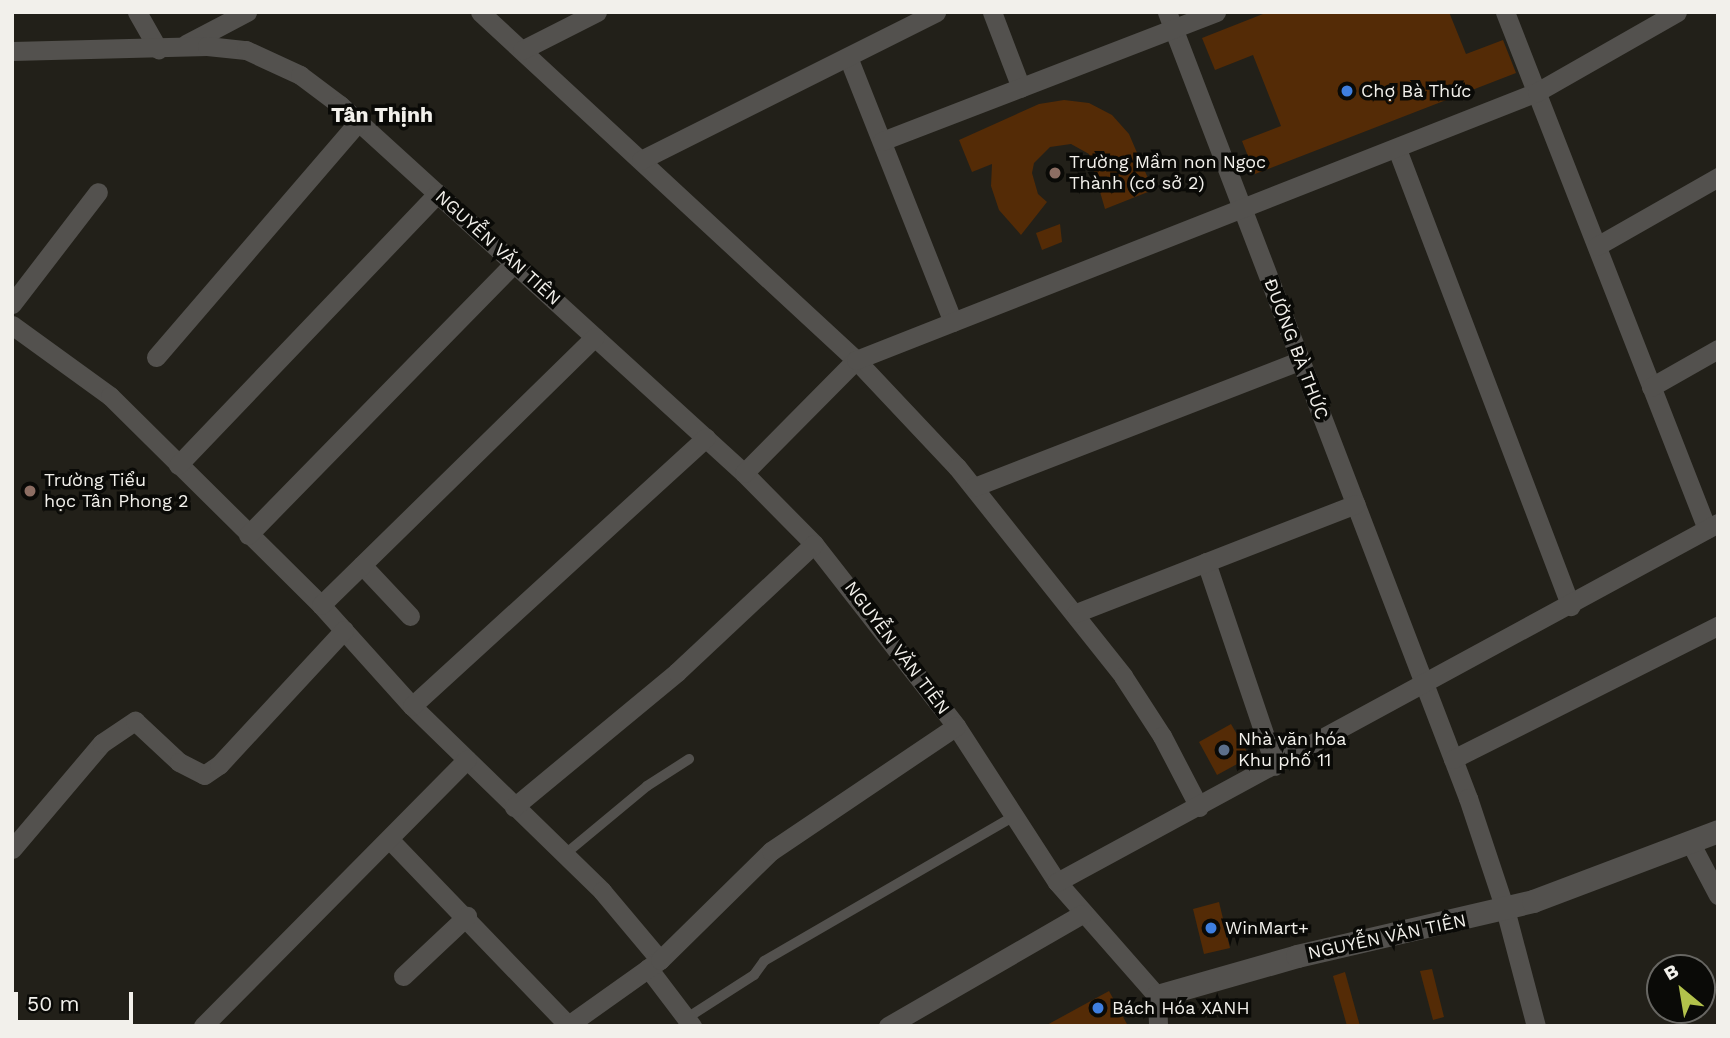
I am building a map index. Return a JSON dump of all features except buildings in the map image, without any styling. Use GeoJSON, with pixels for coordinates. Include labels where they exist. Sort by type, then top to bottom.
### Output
{"type":"FeatureCollection","features":[{"type":"Feature","properties":{"kind":"street"},"geometry":{"type":"LineString","coordinates":[[137,12],[158,49]]}},
{"type":"Feature","properties":{"kind":"street"},"geometry":{"type":"LineString","coordinates":[[183,46],[247,12]]}},
{"type":"Feature","properties":{"kind":"street"},"geometry":{"type":"LineString","coordinates":[[480,12],[856,360],[974,487],[1076,613],[1150,717],[1199,807]]}},
{"type":"Feature","properties":{"kind":"street"},"geometry":{"type":"LineString","coordinates":[[522,50],[597,12]]}},
{"type":"Feature","properties":{"kind":"street"},"geometry":{"type":"LineString","coordinates":[[641,160],[936,12]]}},
{"type":"Feature","properties":{"kind":"street"},"geometry":{"type":"LineString","coordinates":[[992,12],[1021,88]]}},
{"type":"Feature","properties":{"kind":"street"},"geometry":{"type":"LineString","coordinates":[[882,141],[1021,88],[1170,21],[1216,12]]}},
{"type":"Feature","properties":{"kind":"street"},"geometry":{"type":"LineString","coordinates":[[1057,882],[1425,686],[1712,526],[1651,387],[1505,12]]}},
{"type":"Feature","properties":{"kind":"street"},"geometry":{"type":"LineString","coordinates":[[744,473],[856,360],[1537,92],[1677,12]]}},
{"type":"Feature","properties":{"kind":"street","name":"ĐƯỜNG BÀ THỨC"},"geometry":{"type":"LineString","coordinates":[[1170,21],[1453,759],[1505,909],[1536,1026]]}},
{"type":"Feature","properties":{"kind":"street","name":"NGUYỄN VĂN TIÊN"},"geometry":{"type":"LineString","coordinates":[[12,51],[158,49],[183,46],[227,48],[263,56],[317,87],[359,121],[744,473],[814,544],[956,726],[1057,882],[1082,914],[1157,996],[1297,956],[1505,909],[1591,882],[1718,831]]}},
{"type":"Feature","properties":{"kind":"street"},"geometry":{"type":"LineString","coordinates":[[848,57],[953,322]]}},
{"type":"Feature","properties":{"kind":"street"},"geometry":{"type":"LineString","coordinates":[[156,357],[359,121]]}},
{"type":"Feature","properties":{"kind":"street"},"geometry":{"type":"LineString","coordinates":[[1397,149],[1571,606]]}},
{"type":"Feature","properties":{"kind":"street"},"geometry":{"type":"LineString","coordinates":[[1597,246],[1718,177]]}},
{"type":"Feature","properties":{"kind":"street"},"geometry":{"type":"LineString","coordinates":[[12,304],[98,192]]}},
{"type":"Feature","properties":{"kind":"street"},"geometry":{"type":"LineString","coordinates":[[178,465],[438,193]]}},
{"type":"Feature","properties":{"kind":"street"},"geometry":{"type":"LineString","coordinates":[[248,535],[514,262]]}},
{"type":"Feature","properties":{"kind":"street"},"geometry":{"type":"LineString","coordinates":[[12,325],[110,396],[321,605],[412,706],[602,891],[654,965],[689,1022]]}},
{"type":"Feature","properties":{"kind":"street"},"geometry":{"type":"LineString","coordinates":[[321,605],[595,337]]}},
{"type":"Feature","properties":{"kind":"street"},"geometry":{"type":"LineString","coordinates":[[1651,387],[1718,349]]}},
{"type":"Feature","properties":{"kind":"street"},"geometry":{"type":"LineString","coordinates":[[974,487],[1301,360]]}},
{"type":"Feature","properties":{"kind":"street"},"geometry":{"type":"LineString","coordinates":[[412,706],[706,438]]}},
{"type":"Feature","properties":{"kind":"street"},"geometry":{"type":"LineString","coordinates":[[1076,613],[1356,504]]}},
{"type":"Feature","properties":{"kind":"street"},"geometry":{"type":"LineString","coordinates":[[514,807],[677,672],[814,544]]}},
{"type":"Feature","properties":{"kind":"street"},"geometry":{"type":"LineString","coordinates":[[1206,562],[1275,766]]}},
{"type":"Feature","properties":{"kind":"street"},"geometry":{"type":"LineString","coordinates":[[362,565],[410,616]]}},
{"type":"Feature","properties":{"kind":"street"},"geometry":{"type":"LineString","coordinates":[[1453,759],[1718,626]]}},
{"type":"Feature","properties":{"kind":"street"},"geometry":{"type":"LineString","coordinates":[[12,849],[102,743],[135,721],[179,762],[204,775],[212,770],[344,630]]}},
{"type":"Feature","properties":{"kind":"street"},"geometry":{"type":"LineString","coordinates":[[390,840],[574,1023],[654,965],[771,851],[956,726]]}},
{"type":"Feature","properties":{"kind":"street"},"geometry":{"type":"LineString","coordinates":[[203,1026],[467,760]]}},
{"type":"Feature","properties":{"kind":"street"},"geometry":{"type":"LineString","coordinates":[[1690,842],[1718,895]]}},
{"type":"Feature","properties":{"kind":"street"},"geometry":{"type":"LineString","coordinates":[[888,1026],[1082,914]]}},
{"type":"Feature","properties":{"kind":"street"},"geometry":{"type":"LineString","coordinates":[[403,976],[467,916]]}},
{"type":"Feature","properties":{"kind":"street"},"geometry":{"type":"LineString","coordinates":[[1157,996],[1157,1026]]}},
{"type":"Feature","properties":{"kind":"lane"},"geometry":{"type":"LineString","coordinates":[[565,855],[647,786],[689,759]]}},
{"type":"Feature","properties":{"kind":"lane"},"geometry":{"type":"LineString","coordinates":[[689,1022],[754,975],[764,961],[1014,816]]}},
{"type":"Feature","properties":{"kind":"place","name":"Chợ Bà Thức"},"geometry":{"type":"Point","coordinates":[1347,91]}},
{"type":"Feature","properties":{"kind":"place","name":"Trường Mầm non Ngọc Thành (cơ sở 2)"},"geometry":{"type":"Point","coordinates":[1055,173]}},
{"type":"Feature","properties":{"kind":"place","name":"Trường Tiểu học Tân Phong 2"},"geometry":{"type":"Point","coordinates":[30,491]}},
{"type":"Feature","properties":{"kind":"place","name":"Nhà văn hóa Khu phố 11"},"geometry":{"type":"Point","coordinates":[1224,750]}},
{"type":"Feature","properties":{"kind":"place","name":"WinMart+"},"geometry":{"type":"Point","coordinates":[1211,928]}},
{"type":"Feature","properties":{"kind":"place","name":"Bách Hóa XANH"},"geometry":{"type":"Point","coordinates":[1098,1008]}},
{"type":"Feature","properties":{"kind":"district","name":"Tân Thịnh"},"geometry":{"type":"Point","coordinates":[382,115]}}]}
